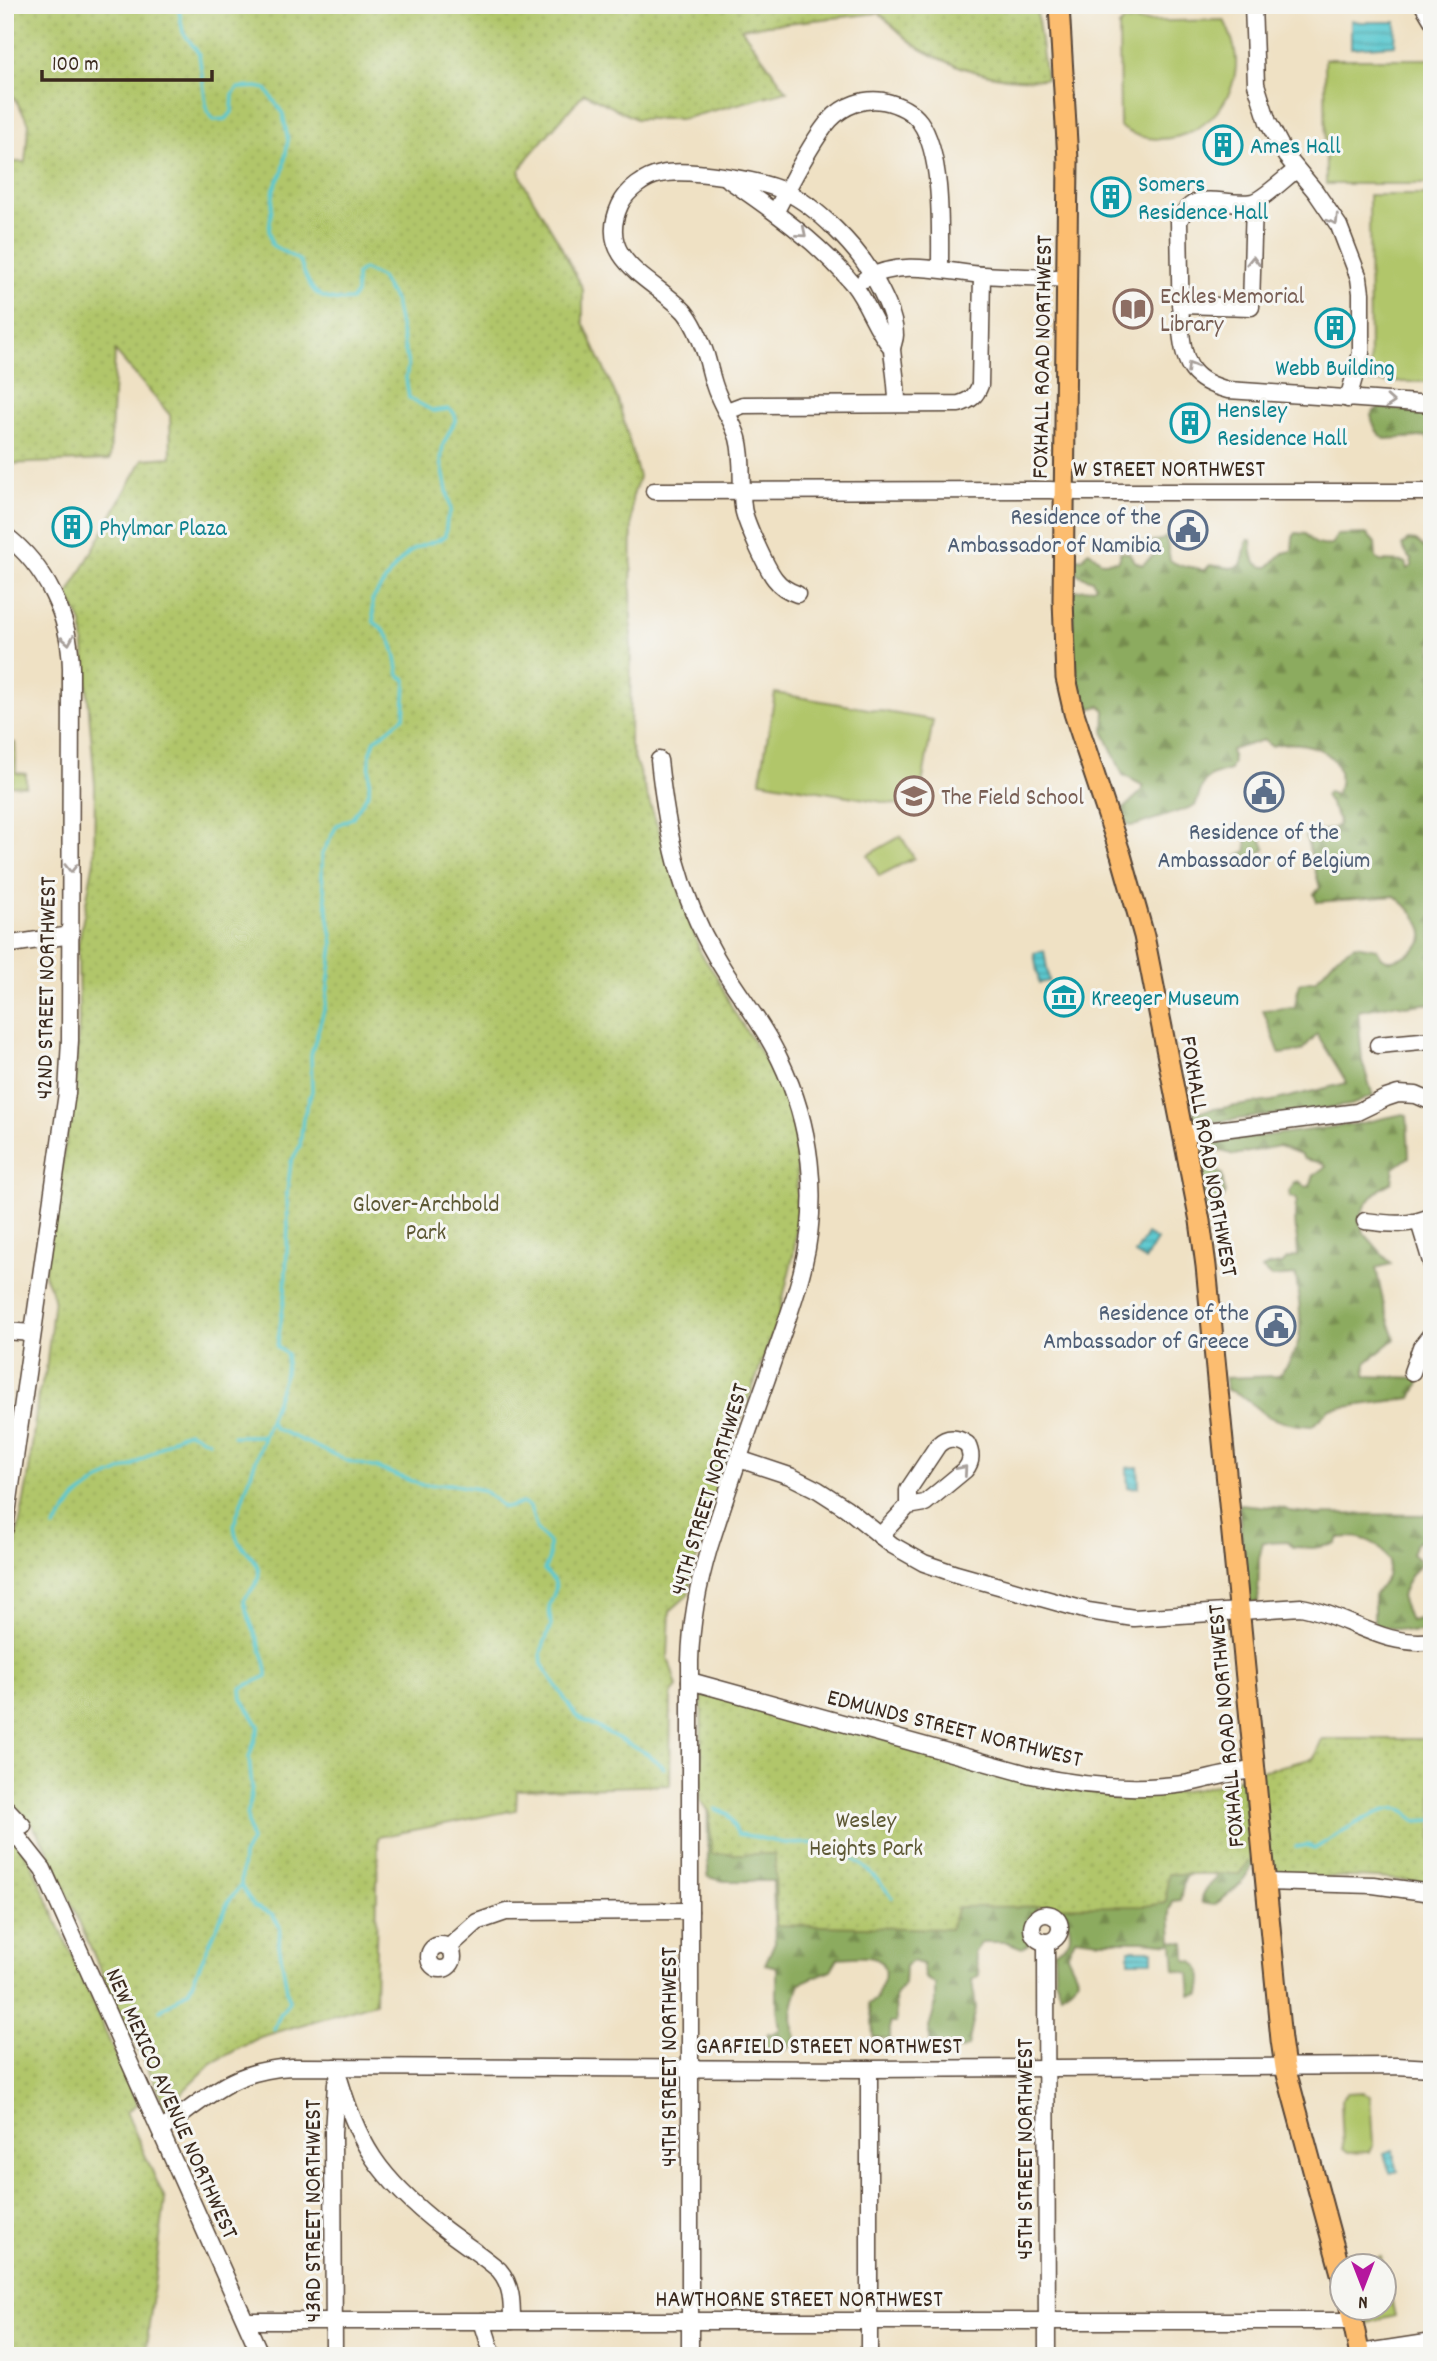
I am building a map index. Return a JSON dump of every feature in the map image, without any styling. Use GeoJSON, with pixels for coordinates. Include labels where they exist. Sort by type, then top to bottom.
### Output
{"type":"FeatureCollection","features":[{"type":"Feature","properties":{"kind":"main road","name":"FOXHALL ROAD NORTHWEST"},"geometry":{"type":"LineString","coordinates":[[1059,5],[1069,160],[1063,490],[1066,678],[1074,713],[1140,919],[1184,1134],[1206,1262],[1280,2032],[1285,2067],[1335,2252]]}},
{"type":"Feature","properties":{"kind":"main road"},"geometry":{"type":"LineString","coordinates":[[1353,2322],[1360,2354]]}},
{"type":"Feature","properties":{"kind":"street"},"geometry":{"type":"LineString","coordinates":[[1254,5],[1256,84],[1268,122],[1286,156],[1339,226],[1359,278],[1361,353],[1348,399]]}},
{"type":"Feature","properties":{"kind":"street"},"geometry":{"type":"LineString","coordinates":[[1423,5],[1432,20]]}},
{"type":"Feature","properties":{"kind":"street"},"geometry":{"type":"LineString","coordinates":[[776,211],[823,129],[836,114],[860,102],[871,100],[897,105],[916,117],[928,138],[939,203],[940,268]]}},
{"type":"Feature","properties":{"kind":"street"},"geometry":{"type":"LineString","coordinates":[[1296,170],[1254,202],[1208,200],[1192,203],[1184,209],[1179,221],[1181,331],[1185,355],[1191,369],[1204,382],[1222,389],[1432,404]]}},
{"type":"Feature","properties":{"kind":"street"},"geometry":{"type":"LineString","coordinates":[[797,594],[783,587],[773,576],[743,510],[740,448],[727,411],[719,398],[705,351],[686,314],[664,291],[634,272],[621,257],[615,231],[620,204],[635,188],[650,178],[668,173],[742,179],[786,192],[835,229],[873,275],[892,317],[897,403]]}},
{"type":"Feature","properties":{"kind":"street"},"geometry":{"type":"LineString","coordinates":[[727,178],[776,211],[813,243],[854,285],[881,336],[892,348]]}},
{"type":"Feature","properties":{"kind":"street"},"geometry":{"type":"LineString","coordinates":[[1180,305],[1251,307],[1254,202]]}},
{"type":"Feature","properties":{"kind":"street"},"geometry":{"type":"LineString","coordinates":[[854,285],[873,275],[905,268],[940,268],[982,275],[1067,278]]}},
{"type":"Feature","properties":{"kind":"street"},"geometry":{"type":"LineString","coordinates":[[727,411],[743,405],[960,404],[975,397],[980,385],[982,275]]}},
{"type":"Feature","properties":{"kind":"street","name":"W STREET NORTHWEST"},"geometry":{"type":"LineString","coordinates":[[654,491],[1432,492]]}},
{"type":"Feature","properties":{"kind":"street","name":"42ND STREET NORTHWEST"},"geometry":{"type":"LineString","coordinates":[[5,535],[25,553],[44,577],[62,616],[70,649],[71,935],[69,1081],[5,1528]]}},
{"type":"Feature","properties":{"kind":"street","name":"44TH STREET NORTHWEST"},"geometry":{"type":"LineString","coordinates":[[659,760],[667,826],[687,895],[715,956],[779,1058],[801,1113],[810,1162],[810,1218],[803,1268],[700,1581],[692,1628],[690,2356]]}},
{"type":"Feature","properties":{"kind":"street"},"geometry":{"type":"LineString","coordinates":[[5,945],[71,935]]}},
{"type":"Feature","properties":{"kind":"street"},"geometry":{"type":"LineString","coordinates":[[1378,1045],[1432,1040]]}},
{"type":"Feature","properties":{"kind":"street"},"geometry":{"type":"LineString","coordinates":[[1184,1134],[1357,1112],[1398,1094],[1416,1096],[1432,1102]]}},
{"type":"Feature","properties":{"kind":"street"},"geometry":{"type":"LineString","coordinates":[[1365,1221],[1401,1225],[1425,1219],[1432,1265]]}},
{"type":"Feature","properties":{"kind":"street"},"geometry":{"type":"LineString","coordinates":[[5,1331],[32,1333]]}},
{"type":"Feature","properties":{"kind":"street"},"geometry":{"type":"LineString","coordinates":[[1412,1371],[1421,1347],[1432,1333]]}},
{"type":"Feature","properties":{"kind":"street"},"geometry":{"type":"LineString","coordinates":[[880,1536],[908,1506],[925,1503],[970,1465],[967,1444],[957,1438],[941,1442],[908,1490],[908,1506]]}},
{"type":"Feature","properties":{"kind":"street"},"geometry":{"type":"LineString","coordinates":[[739,1459],[790,1476],[818,1490],[913,1558],[940,1569],[1099,1614],[1134,1618],[1301,1607],[1325,1613],[1396,1641],[1432,1641]]}},
{"type":"Feature","properties":{"kind":"street","name":"EDMUNDS STREET NORTHWEST"},"geometry":{"type":"LineString","coordinates":[[690,1681],[1061,1782],[1111,1787],[1151,1787],[1254,1770]]}},
{"type":"Feature","properties":{"kind":"street","name":"NEW MEXICO AVENUE NORTHWEST"},"geometry":{"type":"LineString","coordinates":[[5,1807],[34,1840],[43,1858],[43,1868]]}},
{"type":"Feature","properties":{"kind":"street","name":"NEW MEXICO AVENUE NORTHWEST"},"geometry":{"type":"LineString","coordinates":[[5,1821],[43,1868],[261,2356]]}},
{"type":"Feature","properties":{"kind":"street"},"geometry":{"type":"LineString","coordinates":[[1265,1882],[1373,1885],[1432,1894]]}},
{"type":"Feature","properties":{"kind":"street"},"geometry":{"type":"LineString","coordinates":[[448,1948],[477,1922],[506,1912],[690,1911]]}},
{"type":"Feature","properties":{"kind":"street","name":"45TH STREET NORTHWEST"},"geometry":{"type":"LineString","coordinates":[[1046,1942],[1047,2356]]}},
{"type":"Feature","properties":{"kind":"street"},"geometry":{"type":"LineString","coordinates":[[336,2067],[349,2115],[373,2160],[407,2199],[499,2270],[510,2292],[512,2321]]}},
{"type":"Feature","properties":{"kind":"street","name":"43RD STREET NORTHWEST"},"geometry":{"type":"LineString","coordinates":[[334,2356],[333,2133],[336,2067]]}},
{"type":"Feature","properties":{"kind":"street","name":"GARFIELD STREET NORTHWEST"},"geometry":{"type":"LineString","coordinates":[[161,2130],[220,2087],[240,2076],[278,2068],[1432,2068]]}},
{"type":"Feature","properties":{"kind":"street"},"geometry":{"type":"LineString","coordinates":[[869,2069],[869,2356]]}},
{"type":"Feature","properties":{"kind":"street","name":"HAWTHORNE STREET NORTHWEST"},"geometry":{"type":"LineString","coordinates":[[246,2321],[1047,2320],[1328,2315]]}},
{"type":"Feature","properties":{"kind":"street"},"geometry":{"type":"LineString","coordinates":[[482,2321],[493,2356]]}},
{"type":"Feature","properties":{"kind":"street"},"geometry":{"type":"LineString","coordinates":[[1360,2354],[1432,2342]]}},
{"type":"Feature","properties":{"kind":"green space","name":"Glover-Archbold Park"},"geometry":{"type":"Polygon","coordinates":[[[5,5],[443,5],[447,12],[480,5],[1036,5],[1046,79],[1013,79],[950,63],[915,45],[879,13],[741,28],[787,91],[682,119],[636,119],[584,93],[519,171],[583,289],[583,322],[618,400],[639,477],[632,499],[630,745],[701,954],[717,977],[734,1012],[774,1073],[797,1125],[794,1252],[779,1315],[728,1456],[688,1595],[670,1611],[668,1657],[677,1687],[671,1694],[670,1785],[517,1790],[516,1810],[378,1837],[375,2003],[260,2037],[212,2063],[165,2109],[47,1848],[28,1818],[5,1799],[5,1600],[28,1479],[38,1395],[46,1370],[54,1297],[44,1275],[74,1103],[79,1021],[78,946],[94,860],[95,785],[82,623],[68,595],[143,459],[171,457],[170,415],[115,351],[110,460],[5,464],[5,162],[25,162],[29,123],[5,82],[5,5]]]}},
{"type":"Feature","properties":{"kind":"green space"},"geometry":{"type":"Polygon","coordinates":[[[1224,20],[1233,43],[1236,67],[1232,87],[1223,104],[1210,119],[1194,130],[1176,137],[1158,139],[1139,136],[1120,127],[1119,26],[1123,22],[1224,20]]]}},
{"type":"Feature","properties":{"kind":"green space"},"geometry":{"type":"Polygon","coordinates":[[[1325,59],[1432,59],[1432,184],[1326,184],[1325,59]]]}},
{"type":"Feature","properties":{"kind":"green space"},"geometry":{"type":"Polygon","coordinates":[[[1369,195],[1432,195],[1432,382],[1370,382],[1369,195]]]}},
{"type":"Feature","properties":{"kind":"green space"},"geometry":{"type":"Polygon","coordinates":[[[1381,408],[1432,411],[1432,443],[1426,436],[1385,439],[1375,428],[1371,415],[1381,408]]]}},
{"type":"Feature","properties":{"kind":"green space"},"geometry":{"type":"Polygon","coordinates":[[[1296,533],[1306,534],[1314,543],[1324,545],[1332,545],[1337,535],[1367,534],[1375,543],[1376,558],[1380,561],[1405,562],[1407,569],[1412,566],[1411,559],[1402,546],[1408,540],[1416,541],[1432,554],[1432,1003],[1405,1006],[1395,1004],[1358,1011],[1362,1061],[1373,1096],[1351,1105],[1199,1124],[1193,1119],[1192,1112],[1272,1101],[1347,1083],[1317,1034],[1301,1051],[1280,1054],[1263,1010],[1295,1007],[1299,983],[1316,980],[1337,956],[1355,945],[1377,949],[1383,958],[1393,960],[1413,951],[1421,942],[1423,932],[1414,914],[1395,896],[1317,902],[1314,894],[1320,888],[1306,837],[1313,832],[1338,825],[1339,820],[1325,795],[1328,792],[1336,795],[1339,780],[1338,768],[1332,758],[1311,746],[1271,746],[1263,740],[1231,750],[1233,762],[1230,770],[1211,776],[1204,782],[1195,806],[1137,825],[1130,826],[1126,823],[1123,809],[1144,786],[1123,775],[1104,733],[1105,710],[1100,706],[1088,709],[1082,699],[1074,653],[1073,592],[1096,586],[1092,580],[1077,574],[1075,561],[1077,558],[1083,559],[1089,551],[1102,562],[1118,561],[1120,552],[1129,553],[1134,561],[1142,565],[1155,554],[1144,547],[1143,543],[1166,537],[1170,560],[1179,565],[1204,571],[1210,565],[1231,568],[1240,566],[1246,543],[1251,540],[1255,562],[1268,567],[1283,553],[1292,551],[1296,533]]]}},
{"type":"Feature","properties":{"kind":"green space"},"geometry":{"type":"Polygon","coordinates":[[[5,648],[10,658],[9,741],[15,743],[16,773],[26,774],[26,786],[5,782],[5,648]]]}},
{"type":"Feature","properties":{"kind":"green space"},"geometry":{"type":"Polygon","coordinates":[[[775,693],[933,720],[918,808],[760,781],[775,693]]]}},
{"type":"Feature","properties":{"kind":"green space"},"geometry":{"type":"Polygon","coordinates":[[[1253,833],[1260,836],[1265,848],[1262,852],[1240,858],[1237,856],[1247,850],[1246,841],[1253,833]]]}},
{"type":"Feature","properties":{"kind":"green space"},"geometry":{"type":"Polygon","coordinates":[[[901,836],[914,858],[879,876],[868,855],[901,836]]]}},
{"type":"Feature","properties":{"kind":"green space"},"geometry":{"type":"Polygon","coordinates":[[[1407,1115],[1409,1157],[1394,1168],[1392,1182],[1371,1198],[1359,1221],[1364,1233],[1391,1264],[1376,1268],[1395,1339],[1366,1363],[1365,1376],[1421,1378],[1412,1398],[1330,1409],[1312,1426],[1275,1420],[1242,1396],[1227,1390],[1225,1378],[1278,1376],[1294,1353],[1300,1329],[1296,1275],[1271,1277],[1262,1269],[1298,1256],[1295,1220],[1297,1201],[1296,1198],[1290,1197],[1289,1192],[1295,1182],[1310,1186],[1314,1175],[1326,1166],[1304,1159],[1301,1154],[1279,1146],[1234,1155],[1222,1151],[1201,1152],[1197,1149],[1216,1142],[1357,1124],[1407,1115]]]}},
{"type":"Feature","properties":{"kind":"green space"},"geometry":{"type":"Polygon","coordinates":[[[1205,1165],[1222,1174],[1225,1195],[1218,1209],[1207,1211],[1198,1167],[1205,1165]]]}},
{"type":"Feature","properties":{"kind":"green space"},"geometry":{"type":"Polygon","coordinates":[[[1239,1504],[1314,1514],[1432,1515],[1432,1536],[1416,1543],[1412,1554],[1420,1564],[1411,1574],[1401,1597],[1410,1621],[1432,1618],[1432,1630],[1412,1632],[1374,1625],[1374,1596],[1387,1577],[1389,1561],[1375,1544],[1362,1539],[1339,1538],[1336,1544],[1313,1548],[1293,1547],[1288,1541],[1263,1542],[1259,1559],[1258,1602],[1246,1601],[1239,1504]]]}},
{"type":"Feature","properties":{"kind":"green space","name":"Wesley Heights Park"},"geometry":{"type":"Polygon","coordinates":[[[702,1689],[1074,1790],[1152,1795],[1199,1789],[1242,1777],[1252,1856],[1239,1874],[1168,1874],[1166,1903],[1145,1906],[958,1907],[950,1929],[776,1925],[775,1854],[712,1854],[709,1811],[700,1800],[702,1689]]]}},
{"type":"Feature","properties":{"kind":"green space","name":"Wesley Heights Park"},"geometry":{"type":"Polygon","coordinates":[[[707,1700],[1146,1797],[1240,1784],[1246,1799],[1252,1837],[1252,1865],[1246,1877],[1214,1905],[1202,1903],[1202,1899],[1206,1889],[1217,1878],[1215,1875],[1200,1872],[1189,1875],[1185,1877],[1180,1900],[1173,1901],[1170,1910],[1172,1941],[1185,1943],[1186,1960],[1193,1961],[1199,1968],[1202,1980],[1200,1994],[1191,1995],[1189,1973],[1175,1970],[1173,1944],[1075,1938],[1067,1955],[1078,1978],[1074,1985],[1061,1994],[1055,1978],[1054,1952],[1068,1942],[1070,1928],[1062,1911],[1049,1906],[1039,1906],[1028,1923],[1030,1943],[1022,1948],[1007,1942],[982,1942],[974,1953],[979,1975],[972,1980],[976,2008],[968,2046],[960,2050],[931,2050],[929,2027],[935,2007],[935,1984],[925,1978],[922,1964],[912,1961],[905,1966],[904,1984],[895,1995],[896,2023],[890,2023],[890,2039],[873,2037],[868,2004],[877,1999],[884,1979],[884,1970],[877,1959],[862,1957],[838,1958],[831,1970],[800,1983],[792,2017],[796,2037],[786,2050],[764,2050],[768,2033],[780,2030],[777,1967],[765,1964],[775,1942],[773,1881],[724,1881],[708,1877],[707,1700]]]}},
{"type":"Feature","properties":{"kind":"green space"},"geometry":{"type":"Polygon","coordinates":[[[1322,1739],[1432,1739],[1432,1885],[1368,1878],[1262,1877],[1257,1772],[1314,1758],[1322,1739]]]}},
{"type":"Feature","properties":{"kind":"green space"},"geometry":{"type":"Polygon","coordinates":[[[5,1826],[31,1862],[137,2104],[126,2112],[165,2200],[145,2356],[5,2356],[5,1826]]]}},
{"type":"Feature","properties":{"kind":"green space"},"geometry":{"type":"Polygon","coordinates":[[[1363,2092],[1370,2096],[1373,2145],[1369,2152],[1348,2153],[1343,2149],[1341,2100],[1347,2093],[1363,2092]]]}},
{"type":"Feature","properties":{"kind":"water"},"geometry":{"type":"Polygon","coordinates":[[[1351,20],[1396,22],[1395,45],[1351,48],[1351,20]]]}},
{"type":"Feature","properties":{"kind":"water"},"geometry":{"type":"Polygon","coordinates":[[[1044,951],[1049,981],[1039,983],[1034,953],[1044,951]]]}},
{"type":"Feature","properties":{"kind":"water"},"geometry":{"type":"Polygon","coordinates":[[[1147,1234],[1157,1240],[1145,1260],[1135,1254],[1147,1234]]]}},
{"type":"Feature","properties":{"kind":"water"},"geometry":{"type":"Polygon","coordinates":[[[1138,1467],[1139,1487],[1128,1488],[1127,1468],[1138,1467]]]}},
{"type":"Feature","properties":{"kind":"water"},"geometry":{"type":"Polygon","coordinates":[[[1129,1950],[1153,1950],[1153,1961],[1129,1961],[1129,1950]]]}},
{"type":"Feature","properties":{"kind":"water"},"geometry":{"type":"Polygon","coordinates":[[[1392,2150],[1398,2171],[1390,2173],[1384,2153],[1392,2150]]]}},
{"type":"Feature","properties":{"kind":"waterway"},"geometry":{"type":"LineString","coordinates":[[160,2011],[189,1990],[228,1902],[241,1885],[243,1856],[251,1841],[247,1817],[252,1787],[249,1758],[259,1726],[242,1699],[241,1688],[267,1676],[244,1600],[257,1581],[258,1569],[238,1541],[234,1524],[285,1374],[287,1354],[277,1347],[285,1294],[287,1193],[291,1162],[300,1146],[303,1118],[312,1091],[311,1055],[326,1003],[333,944],[322,876],[322,854],[337,825],[352,818],[369,792],[370,755],[375,740],[404,717],[406,680],[399,675],[390,639],[374,622],[372,600],[402,559],[418,547],[445,536],[451,510],[441,461],[443,445],[456,419],[449,409],[433,411],[409,398],[406,378],[408,365],[395,302],[381,278],[363,269],[356,275],[356,294],[351,300],[323,297],[316,293],[307,280],[300,261],[272,245],[269,231],[274,188],[283,171],[288,140],[283,114],[266,89],[238,88],[233,94],[232,112],[226,119],[214,120],[207,111],[199,54],[183,32],[178,5]]}},
{"type":"Feature","properties":{"kind":"waterway"},"geometry":{"type":"LineString","coordinates":[[270,1421],[274,1428],[348,1461],[377,1468],[422,1485],[450,1484],[483,1490],[503,1507],[522,1503],[530,1507],[537,1530],[549,1543],[549,1559],[544,1570],[555,1582],[556,1588],[549,1607],[551,1625],[541,1652],[542,1664],[576,1716],[646,1753],[664,1768]]}},
{"type":"Feature","properties":{"kind":"waterway"},"geometry":{"type":"LineString","coordinates":[[54,1528],[76,1498],[100,1480],[132,1466],[179,1435],[189,1432],[209,1441]]}},
{"type":"Feature","properties":{"kind":"waterway"},"geometry":{"type":"LineString","coordinates":[[233,1436],[263,1436]]}},
{"type":"Feature","properties":{"kind":"waterway"},"geometry":{"type":"LineString","coordinates":[[715,1809],[728,1814],[738,1834],[790,1844],[819,1844],[841,1851],[869,1871],[892,1897]]}},
{"type":"Feature","properties":{"kind":"waterway"},"geometry":{"type":"LineString","coordinates":[[1296,1847],[1308,1845],[1314,1849],[1383,1811],[1405,1811],[1415,1821],[1432,1820]]}},
{"type":"Feature","properties":{"kind":"waterway"},"geometry":{"type":"LineString","coordinates":[[241,1886],[254,1906],[272,1914],[280,1927],[279,1945],[289,2001],[274,2029]]}},
{"type":"Feature","properties":{"kind":"place","name":"Ames Hall"},"geometry":{"type":"Point","coordinates":[1223,145]}},
{"type":"Feature","properties":{"kind":"place","name":"Somers Residence Hall"},"geometry":{"type":"Point","coordinates":[1111,197]}},
{"type":"Feature","properties":{"kind":"place","name":"Eckles Memorial Library"},"geometry":{"type":"Point","coordinates":[1133,309]}},
{"type":"Feature","properties":{"kind":"place","name":"Webb Building"},"geometry":{"type":"Point","coordinates":[1335,328]}},
{"type":"Feature","properties":{"kind":"place","name":"Hensley Residence Hall"},"geometry":{"type":"Point","coordinates":[1190,423]}},
{"type":"Feature","properties":{"kind":"place","name":"Phylmar Plaza"},"geometry":{"type":"Point","coordinates":[72,527]}},
{"type":"Feature","properties":{"kind":"place","name":"Residence of the Ambassador of Namibia"},"geometry":{"type":"Point","coordinates":[1188,530]}},
{"type":"Feature","properties":{"kind":"place","name":"Residence of the Ambassador of Belgium"},"geometry":{"type":"Point","coordinates":[1264,792]}},
{"type":"Feature","properties":{"kind":"place","name":"The Field School"},"geometry":{"type":"Point","coordinates":[914,796]}},
{"type":"Feature","properties":{"kind":"place","name":"Kreeger Museum"},"geometry":{"type":"Point","coordinates":[1064,997]}},
{"type":"Feature","properties":{"kind":"place","name":"Residence of the Ambassador of Greece"},"geometry":{"type":"Point","coordinates":[1276,1326]}}]}
